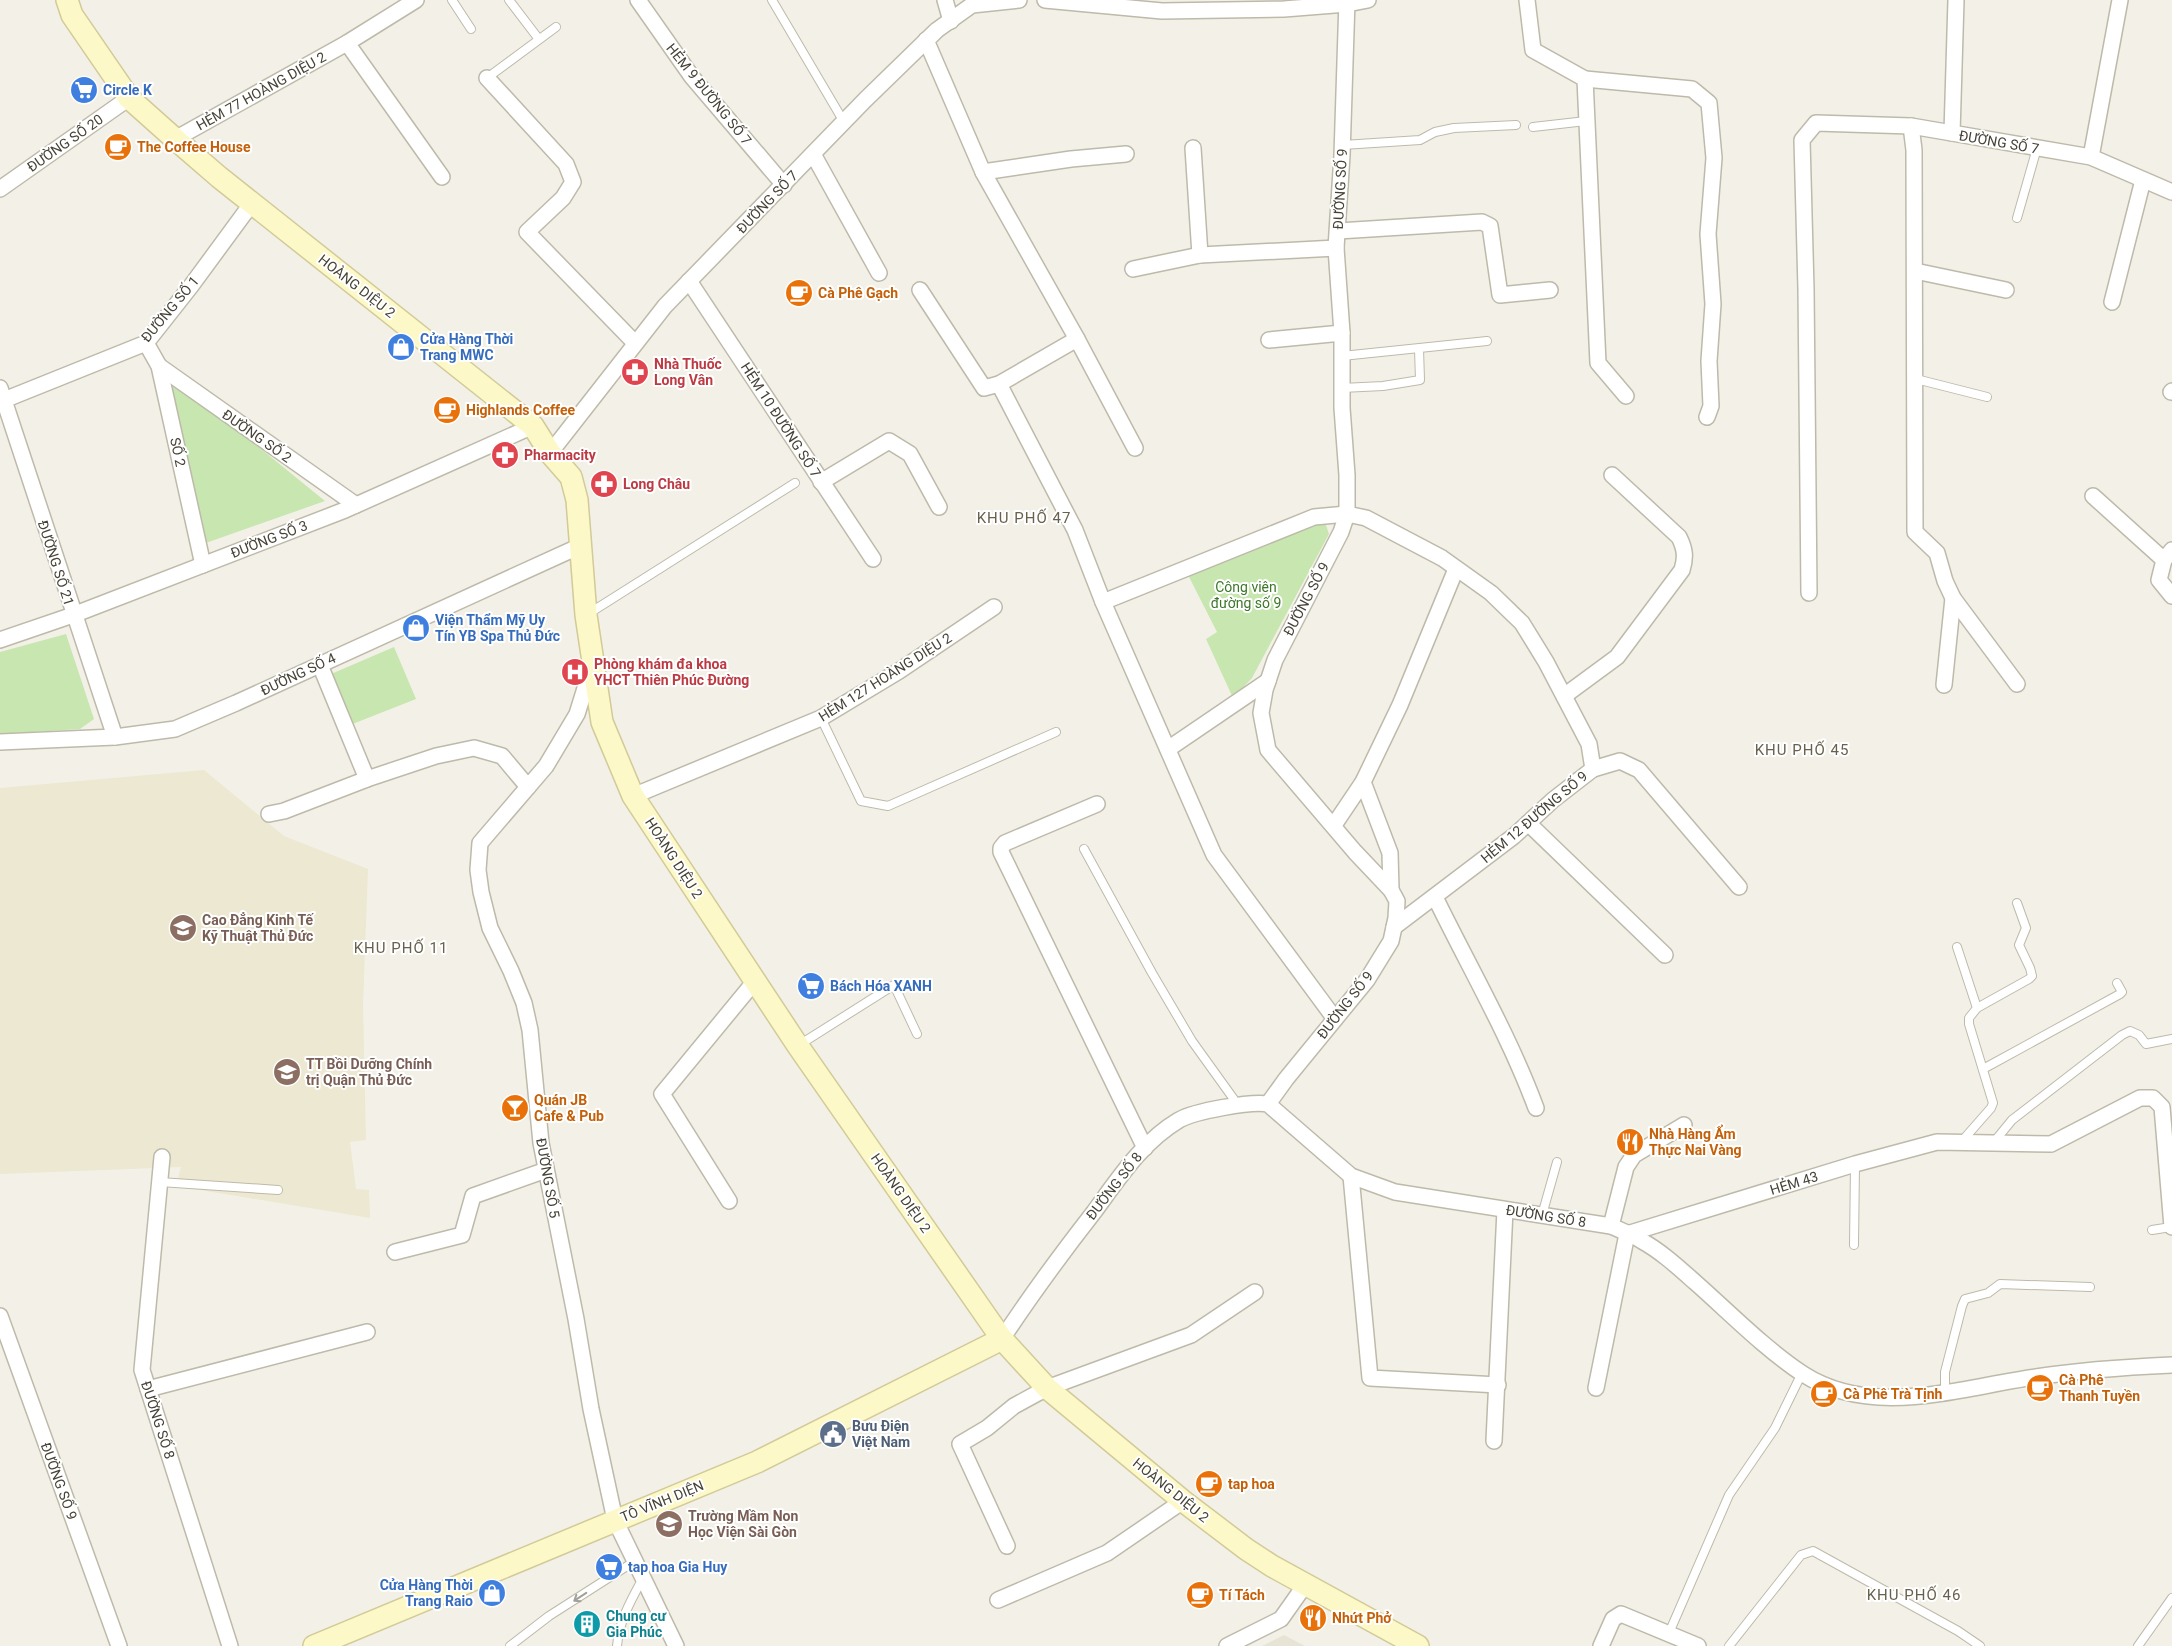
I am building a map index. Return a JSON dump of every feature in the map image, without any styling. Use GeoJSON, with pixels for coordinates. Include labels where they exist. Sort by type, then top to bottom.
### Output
{"type":"FeatureCollection","features":[{"type":"Feature","properties":{"kind":"street","name":"HOÀNG DIỆU 2"},"geometry":{"type":"LineString","coordinates":[[67,0],[72,15],[129,98],[252,203],[533,426],[550,453],[571,477],[577,500],[586,615],[602,722],[633,796],[798,1046],[1002,1339],[1047,1388],[1183,1501],[1246,1549],[1305,1585],[1418,1646]]}},
{"type":"Feature","properties":{"kind":"street","name":"HẺM 77 HOÀNG DIỆU 2"},"geometry":{"type":"LineString","coordinates":[[175,139],[347,44],[416,0]]}},
{"type":"Feature","properties":{"kind":"street","name":"HẺM 9 ĐƯỜNG SỐ 7"},"geometry":{"type":"LineString","coordinates":[[638,0],[692,77],[784,185]]}},
{"type":"Feature","properties":{"kind":"street"},"geometry":{"type":"LineString","coordinates":[[945,0],[950,21]]}},
{"type":"Feature","properties":{"kind":"street","name":"ĐƯỜNG SỐ 7"},"geometry":{"type":"LineString","coordinates":[[550,453],[664,306],[926,40],[972,6],[1019,0]]}},
{"type":"Feature","properties":{"kind":"street"},"geometry":{"type":"LineString","coordinates":[[1045,0],[1162,11],[1284,9],[1368,0]]}},
{"type":"Feature","properties":{"kind":"street"},"geometry":{"type":"LineString","coordinates":[[1527,0],[1533,50],[1584,79],[1692,89],[1709,103],[1714,158],[1708,234],[1712,304],[1709,361],[1711,406],[1707,417]]}},
{"type":"Feature","properties":{"kind":"street","name":"ĐƯỜNG SỐ 7"},"geometry":{"type":"LineString","coordinates":[[1956,0],[1952,134],[2091,157],[2143,180],[2171,187]]}},
{"type":"Feature","properties":{"kind":"street"},"geometry":{"type":"LineString","coordinates":[[2091,157],[2120,0]]}},
{"type":"Feature","properties":{"kind":"street","name":"ĐƯỜNG SỐ 9"},"geometry":{"type":"LineString","coordinates":[[1268,1104],[1366,980],[1391,941],[1397,901],[1391,890],[1268,750],[1261,713],[1275,660],[1342,532],[1346,514],[1342,333],[1336,248],[1343,145],[1347,2]]}},
{"type":"Feature","properties":{"kind":"street"},"geometry":{"type":"LineString","coordinates":[[926,40],[983,172],[1077,339],[1135,448]]}},
{"type":"Feature","properties":{"kind":"street"},"geometry":{"type":"LineString","coordinates":[[347,44],[442,177]]}},
{"type":"Feature","properties":{"kind":"street"},"geometry":{"type":"LineString","coordinates":[[487,78],[566,164],[572,182],[563,198],[527,232],[635,343]]}},
{"type":"Feature","properties":{"kind":"street"},"geometry":{"type":"LineString","coordinates":[[1584,79],[1598,363],[1626,396]]}},
{"type":"Feature","properties":{"kind":"street","name":"ĐƯỜNG SỐ 20"},"geometry":{"type":"LineString","coordinates":[[0,190],[129,98]]}},
{"type":"Feature","properties":{"kind":"street"},"geometry":{"type":"LineString","coordinates":[[1809,592],[1806,289],[1802,140],[1816,123],[1911,126],[1952,134]]}},
{"type":"Feature","properties":{"kind":"street"},"geometry":{"type":"LineString","coordinates":[[1911,126],[1914,150],[1915,532],[1938,553],[1945,581],[1953,598],[2017,684]]}},
{"type":"Feature","properties":{"kind":"street"},"geometry":{"type":"LineString","coordinates":[[1193,148],[1200,255]]}},
{"type":"Feature","properties":{"kind":"street"},"geometry":{"type":"LineString","coordinates":[[813,154],[878,273]]}},
{"type":"Feature","properties":{"kind":"street"},"geometry":{"type":"LineString","coordinates":[[983,172],[1071,159],[1126,154]]}},
{"type":"Feature","properties":{"kind":"street"},"geometry":{"type":"LineString","coordinates":[[2112,302],[2143,180]]}},
{"type":"Feature","properties":{"kind":"street","name":"ĐƯỜNG SỐ 1"},"geometry":{"type":"LineString","coordinates":[[2,394],[146,343],[252,203]]}},
{"type":"Feature","properties":{"kind":"street"},"geometry":{"type":"LineString","coordinates":[[1338,231],[1482,222],[1490,226],[1500,295],[1550,290]]}},
{"type":"Feature","properties":{"kind":"street"},"geometry":{"type":"LineString","coordinates":[[1133,269],[1200,255],[1336,248]]}},
{"type":"Feature","properties":{"kind":"street"},"geometry":{"type":"LineString","coordinates":[[1914,270],[2006,290]]}},
{"type":"Feature","properties":{"kind":"street","name":"HẺM 10 ĐƯỜNG SỐ 7"},"geometry":{"type":"LineString","coordinates":[[689,281],[873,559]]}},
{"type":"Feature","properties":{"kind":"street"},"geometry":{"type":"LineString","coordinates":[[920,290],[984,388],[999,384],[1077,339]]}},
{"type":"Feature","properties":{"kind":"street"},"geometry":{"type":"LineString","coordinates":[[1269,340],[1342,333]]}},
{"type":"Feature","properties":{"kind":"street","name":"SỐ 2"},"geometry":{"type":"LineString","coordinates":[[146,343],[159,366],[202,565]]}},
{"type":"Feature","properties":{"kind":"street","name":"ĐƯỜNG SỐ 2"},"geometry":{"type":"LineString","coordinates":[[159,366],[356,505]]}},
{"type":"Feature","properties":{"kind":"street"},"geometry":{"type":"LineString","coordinates":[[999,384],[1075,530],[1103,602],[1214,855],[1335,1019]]}},
{"type":"Feature","properties":{"kind":"street","name":"ĐƯỜNG SỐ 21"},"geometry":{"type":"LineString","coordinates":[[2,394],[73,615],[115,736]]}},
{"type":"Feature","properties":{"kind":"street","name":"ĐƯỜNG SỐ 3"},"geometry":{"type":"LineString","coordinates":[[0,640],[73,615],[356,505],[533,426]]}},
{"type":"Feature","properties":{"kind":"street"},"geometry":{"type":"LineString","coordinates":[[822,482],[889,441],[910,454],[939,507]]}},
{"type":"Feature","properties":{"kind":"street"},"geometry":{"type":"LineString","coordinates":[[1564,696],[1617,656],[1682,570],[1685,558],[1684,547],[1679,537],[1612,475]]}},
{"type":"Feature","properties":{"kind":"street"},"geometry":{"type":"LineString","coordinates":[[2093,496],[2168,555],[2159,580],[2172,596]]}},
{"type":"Feature","properties":{"kind":"street","name":"HẺM 12 ĐƯỜNG SỐ 9"},"geometry":{"type":"LineString","coordinates":[[1103,602],[1314,517],[1346,514],[1366,518],[1442,558],[1491,593],[1522,623],[1589,744],[1593,769],[1553,800],[1528,824],[1394,927]]}},
{"type":"Feature","properties":{"kind":"street","name":"ĐƯỜNG SỐ 4"},"geometry":{"type":"LineString","coordinates":[[0,742],[115,736],[175,728],[320,665],[580,546]]}},
{"type":"Feature","properties":{"kind":"street"},"geometry":{"type":"LineString","coordinates":[[1334,825],[1363,782],[1400,705],[1456,569]]}},
{"type":"Feature","properties":{"kind":"street"},"geometry":{"type":"LineString","coordinates":[[1944,685],[1953,598]]}},
{"type":"Feature","properties":{"kind":"street","name":"HẺM 127 HOÀNG DIỆU 2"},"geometry":{"type":"LineString","coordinates":[[633,796],[821,718],[899,671],[994,608]]}},
{"type":"Feature","properties":{"kind":"street"},"geometry":{"type":"LineString","coordinates":[[320,665],[367,779]]}},
{"type":"Feature","properties":{"kind":"street","name":"ĐƯỜNG SỐ 5"},"geometry":{"type":"LineString","coordinates":[[593,665],[577,714],[546,766],[480,843],[478,870],[481,892],[490,928],[524,1002],[530,1030],[541,1143],[576,1318],[591,1409],[615,1520]]}},
{"type":"Feature","properties":{"kind":"street"},"geometry":{"type":"LineString","coordinates":[[1168,749],[1268,681]]}},
{"type":"Feature","properties":{"kind":"street"},"geometry":{"type":"LineString","coordinates":[[269,814],[284,811],[367,779],[436,756],[474,748],[502,756],[528,787]]}},
{"type":"Feature","properties":{"kind":"street"},"geometry":{"type":"LineString","coordinates":[[1593,769],[1620,761],[1639,770],[1739,887]]}},
{"type":"Feature","properties":{"kind":"street"},"geometry":{"type":"LineString","coordinates":[[1363,782],[1390,853],[1391,890]]}},
{"type":"Feature","properties":{"kind":"street"},"geometry":{"type":"LineString","coordinates":[[1097,804],[1005,843],[1002,852],[1145,1148]]}},
{"type":"Feature","properties":{"kind":"street"},"geometry":{"type":"LineString","coordinates":[[1528,824],[1665,955]]}},
{"type":"Feature","properties":{"kind":"street"},"geometry":{"type":"LineString","coordinates":[[1435,897],[1460,950],[1501,1024],[1520,1064],[1536,1108]]}},
{"type":"Feature","properties":{"kind":"street"},"geometry":{"type":"LineString","coordinates":[[729,1201],[662,1094],[755,981]]}},
{"type":"Feature","properties":{"kind":"street","name":"HẺM 43"},"geometry":{"type":"LineString","coordinates":[[1627,1234],[1855,1164],[1937,1142],[2051,1144],[2140,1098],[2153,1098],[2162,1107],[2171,1227]]}},
{"type":"Feature","properties":{"kind":"street","name":"ĐƯỜNG SỐ 8"},"geometry":{"type":"LineString","coordinates":[[1002,1339],[1033,1292],[1138,1154],[1181,1119],[1204,1112],[1256,1102],[1268,1104],[1351,1176],[1394,1192],[1611,1226],[1643,1241],[1676,1265],[1770,1349],[1802,1373],[1838,1390],[1866,1396],[1904,1397],[1945,1393],[2036,1377],[2120,1368],[2172,1365]]}},
{"type":"Feature","properties":{"kind":"street"},"geometry":{"type":"LineString","coordinates":[[1611,1226],[1626,1167],[1634,1155],[1684,1125]]}},
{"type":"Feature","properties":{"kind":"street","name":"ĐƯỜNG SỐ 8"},"geometry":{"type":"LineString","coordinates":[[162,1157],[142,1370],[230,1646]]}},
{"type":"Feature","properties":{"kind":"street"},"geometry":{"type":"LineString","coordinates":[[395,1252],[462,1235],[473,1196],[546,1170]]}},
{"type":"Feature","properties":{"kind":"street"},"geometry":{"type":"LineString","coordinates":[[1351,1176],[1370,1378],[1498,1386]]}},
{"type":"Feature","properties":{"kind":"street"},"geometry":{"type":"LineString","coordinates":[[1494,1441],[1505,1210]]}},
{"type":"Feature","properties":{"kind":"street"},"geometry":{"type":"LineString","coordinates":[[1596,1388],[1627,1234]]}},
{"type":"Feature","properties":{"kind":"street"},"geometry":{"type":"LineString","coordinates":[[1007,1546],[960,1444],[986,1428],[1014,1406],[1047,1388],[1191,1335],[1255,1292]]}},
{"type":"Feature","properties":{"kind":"street","name":"ĐƯỜNG SỐ 9"},"geometry":{"type":"LineString","coordinates":[[0,1316],[119,1646]]}},
{"type":"Feature","properties":{"kind":"street"},"geometry":{"type":"LineString","coordinates":[[148,1389],[368,1332]]}},
{"type":"Feature","properties":{"kind":"street","name":"TÔ VĨNH DIỆN"},"geometry":{"type":"LineString","coordinates":[[314,1646],[757,1462],[1002,1339]]}},
{"type":"Feature","properties":{"kind":"street"},"geometry":{"type":"LineString","coordinates":[[998,1600],[1108,1553],[1183,1501]]}},
{"type":"Feature","properties":{"kind":"street"},"geometry":{"type":"LineString","coordinates":[[615,1520],[676,1646]]}},
{"type":"Feature","properties":{"kind":"street"},"geometry":{"type":"LineString","coordinates":[[1227,1646],[1282,1620],[1305,1585]]}},
{"type":"Feature","properties":{"kind":"street"},"geometry":{"type":"LineString","coordinates":[[1601,1646],[1613,1619],[1621,1614],[1698,1646]]}},
{"type":"Feature","properties":{"kind":"lane"},"geometry":{"type":"LineString","coordinates":[[452,0],[471,29]]}},
{"type":"Feature","properties":{"kind":"lane"},"geometry":{"type":"LineString","coordinates":[[509,0],[538,38]]}},
{"type":"Feature","properties":{"kind":"lane"},"geometry":{"type":"LineString","coordinates":[[772,0],[844,122]]}},
{"type":"Feature","properties":{"kind":"lane"},"geometry":{"type":"LineString","coordinates":[[487,78],[538,38],[556,27]]}},
{"type":"Feature","properties":{"kind":"lane"},"geometry":{"type":"LineString","coordinates":[[1533,127],[1586,121]]}},
{"type":"Feature","properties":{"kind":"lane"},"geometry":{"type":"LineString","coordinates":[[1343,145],[1420,140],[1435,132],[1454,128],[1516,125]]}},
{"type":"Feature","properties":{"kind":"lane"},"geometry":{"type":"LineString","coordinates":[[2017,218],[2037,148]]}},
{"type":"Feature","properties":{"kind":"lane"},"geometry":{"type":"LineString","coordinates":[[1342,356],[1487,341]]}},
{"type":"Feature","properties":{"kind":"lane"},"geometry":{"type":"LineString","coordinates":[[1342,388],[1383,386],[1420,380],[1419,349]]}},
{"type":"Feature","properties":{"kind":"lane"},"geometry":{"type":"LineString","coordinates":[[1916,379],[1987,397]]}},
{"type":"Feature","properties":{"kind":"lane"},"geometry":{"type":"LineString","coordinates":[[586,615],[795,483]]}},
{"type":"Feature","properties":{"kind":"lane"},"geometry":{"type":"LineString","coordinates":[[821,718],[861,801],[888,806],[1056,732]]}},
{"type":"Feature","properties":{"kind":"lane"},"geometry":{"type":"LineString","coordinates":[[1084,849],[1187,1033],[1238,1105]]}},
{"type":"Feature","properties":{"kind":"lane"},"geometry":{"type":"LineString","coordinates":[[1962,1141],[1993,1106],[1968,1022],[1977,1008],[2030,979],[2032,976],[2019,945],[2026,928],[2017,903]]}},
{"type":"Feature","properties":{"kind":"lane"},"geometry":{"type":"LineString","coordinates":[[1957,947],[1977,1008]]}},
{"type":"Feature","properties":{"kind":"lane"},"geometry":{"type":"LineString","coordinates":[[1983,1069],[2120,994],[2122,992],[2117,983]]}},
{"type":"Feature","properties":{"kind":"lane"},"geometry":{"type":"LineString","coordinates":[[798,1046],[894,985],[917,1034]]}},
{"type":"Feature","properties":{"kind":"lane"},"geometry":{"type":"LineString","coordinates":[[1994,1142],[2012,1120],[2122,1035],[2130,1031],[2139,1035],[2146,1044],[2172,1039]]}},
{"type":"Feature","properties":{"kind":"lane"},"geometry":{"type":"LineString","coordinates":[[1542,1215],[1557,1162]]}},
{"type":"Feature","properties":{"kind":"lane"},"geometry":{"type":"LineString","coordinates":[[1854,1245],[1855,1164]]}},
{"type":"Feature","properties":{"kind":"lane"},"geometry":{"type":"LineString","coordinates":[[160,1182],[278,1190]]}},
{"type":"Feature","properties":{"kind":"lane"},"geometry":{"type":"LineString","coordinates":[[2152,1230],[2171,1227]]}},
{"type":"Feature","properties":{"kind":"lane"},"geometry":{"type":"LineString","coordinates":[[1945,1393],[1945,1372],[1965,1299],[1988,1293],[2000,1284],[2090,1287]]}},
{"type":"Feature","properties":{"kind":"lane"},"geometry":{"type":"LineString","coordinates":[[1669,1633],[1728,1495],[1775,1428],[1802,1373]]}},
{"type":"Feature","properties":{"kind":"lane"},"geometry":{"type":"LineString","coordinates":[[1729,1646],[1801,1555],[1813,1551],[1980,1646]]}},
{"type":"Feature","properties":{"kind":"lane"},"geometry":{"type":"LineString","coordinates":[[510,1646],[549,1616],[636,1561]]}},
{"type":"Feature","properties":{"kind":"lane"},"geometry":{"type":"LineString","coordinates":[[617,1646],[625,1612],[642,1578]]}},
{"type":"Feature","properties":{"kind":"lane"},"geometry":{"type":"LineString","coordinates":[[2138,1646],[2172,1598]]}},
{"type":"Feature","properties":{"kind":"shaded area","name":"Cao Đẳng Kinh Tế Kỹ Thuật Thủ Đức"},"geometry":{"type":"Polygon","coordinates":[[[204,770],[284,836],[368,869],[363,1005],[366,1140],[350,1142],[356,1189],[369,1190],[370,1218],[176,1186],[181,1167],[0,1174],[0,788],[204,770]]]}},
{"type":"Feature","properties":{"kind":"shaded area"},"geometry":{"type":"Polygon","coordinates":[[[1284,1635],[1305,1646],[1262,1646],[1284,1635]]]}},
{"type":"Feature","properties":{"kind":"green space"},"geometry":{"type":"Polygon","coordinates":[[[159,366],[325,501],[203,544],[159,366]]]}},
{"type":"Feature","properties":{"kind":"green space","name":"Công viên đường số 9"},"geometry":{"type":"Polygon","coordinates":[[[1314,521],[1326,525],[1329,534],[1252,678],[1233,698],[1206,639],[1217,632],[1187,573],[1314,521]]]}},
{"type":"Feature","properties":{"kind":"green space"},"geometry":{"type":"Polygon","coordinates":[[[66,634],[94,719],[80,729],[0,734],[0,652],[66,634]]]}},
{"type":"Feature","properties":{"kind":"green space"},"geometry":{"type":"Polygon","coordinates":[[[394,647],[416,699],[350,725],[331,674],[394,647]]]}},
{"type":"Feature","properties":{"kind":"place","name":"Circle K"},"geometry":{"type":"Point","coordinates":[84,90]}},
{"type":"Feature","properties":{"kind":"place","name":"The Coffee House"},"geometry":{"type":"Point","coordinates":[118,147]}},
{"type":"Feature","properties":{"kind":"place","name":"Cà Phê Gạch"},"geometry":{"type":"Point","coordinates":[799,293]}},
{"type":"Feature","properties":{"kind":"place","name":"Cửa Hàng Thời Trang MWC"},"geometry":{"type":"Point","coordinates":[401,347]}},
{"type":"Feature","properties":{"kind":"place","name":"Nhà Thuốc Long Vân"},"geometry":{"type":"Point","coordinates":[635,372]}},
{"type":"Feature","properties":{"kind":"place","name":"Highlands Coffee"},"geometry":{"type":"Point","coordinates":[447,410]}},
{"type":"Feature","properties":{"kind":"place","name":"Pharmacity"},"geometry":{"type":"Point","coordinates":[505,455]}},
{"type":"Feature","properties":{"kind":"place","name":"Long Châu"},"geometry":{"type":"Point","coordinates":[604,484]}},
{"type":"Feature","properties":{"kind":"place","name":"Viện Thẩm Mỹ Uy Tín YB Spa Thủ Đức"},"geometry":{"type":"Point","coordinates":[416,628]}},
{"type":"Feature","properties":{"kind":"place","name":"Phòng khám đa khoa YHCT Thiên Phúc Đường"},"geometry":{"type":"Point","coordinates":[575,672]}},
{"type":"Feature","properties":{"kind":"place","name":"Cao Đẳng Kinh Tế Kỹ Thuật Thủ Đức"},"geometry":{"type":"Point","coordinates":[183,928]}},
{"type":"Feature","properties":{"kind":"place","name":"Bách Hóa XANH"},"geometry":{"type":"Point","coordinates":[811,986]}},
{"type":"Feature","properties":{"kind":"place","name":"TT Bồi Dưỡng Chính trị Quận Thủ Đức"},"geometry":{"type":"Point","coordinates":[287,1072]}},
{"type":"Feature","properties":{"kind":"place","name":"Quán JB Cafe & Pub"},"geometry":{"type":"Point","coordinates":[515,1108]}},
{"type":"Feature","properties":{"kind":"place","name":"Nhà Hàng Ẩm Thực Nai Vàng"},"geometry":{"type":"Point","coordinates":[1630,1142]}},
{"type":"Feature","properties":{"kind":"place","name":"Cà Phê Thanh Tuyền"},"geometry":{"type":"Point","coordinates":[2040,1388]}},
{"type":"Feature","properties":{"kind":"place","name":"Cà Phê Trà Tịnh"},"geometry":{"type":"Point","coordinates":[1824,1394]}},
{"type":"Feature","properties":{"kind":"place","name":"Bưu Điện Việt Nam"},"geometry":{"type":"Point","coordinates":[833,1434]}},
{"type":"Feature","properties":{"kind":"place","name":"tap hoa"},"geometry":{"type":"Point","coordinates":[1209,1484]}},
{"type":"Feature","properties":{"kind":"place","name":"Trường Mầm Non Học Viện Sài Gòn"},"geometry":{"type":"Point","coordinates":[669,1524]}},
{"type":"Feature","properties":{"kind":"place","name":"tap hoa Gia Huy"},"geometry":{"type":"Point","coordinates":[609,1567]}},
{"type":"Feature","properties":{"kind":"place","name":"Cửa Hàng Thời Trang Raio"},"geometry":{"type":"Point","coordinates":[492,1593]}},
{"type":"Feature","properties":{"kind":"place","name":"Tí Tách"},"geometry":{"type":"Point","coordinates":[1200,1595]}},
{"type":"Feature","properties":{"kind":"place","name":"Nhứt Phở"},"geometry":{"type":"Point","coordinates":[1313,1618]}},
{"type":"Feature","properties":{"kind":"place","name":"Chung cư Gia Phúc"},"geometry":{"type":"Point","coordinates":[587,1624]}},
{"type":"Feature","properties":{"kind":"district","name":"KHU PHỐ 47"},"geometry":{"type":"Point","coordinates":[1024,518]}},
{"type":"Feature","properties":{"kind":"district","name":"KHU PHỐ 45"},"geometry":{"type":"Point","coordinates":[1802,750]}},
{"type":"Feature","properties":{"kind":"district","name":"KHU PHỐ 11"},"geometry":{"type":"Point","coordinates":[401,948]}},
{"type":"Feature","properties":{"kind":"district","name":"KHU PHỐ 46"},"geometry":{"type":"Point","coordinates":[1914,1595]}}]}
